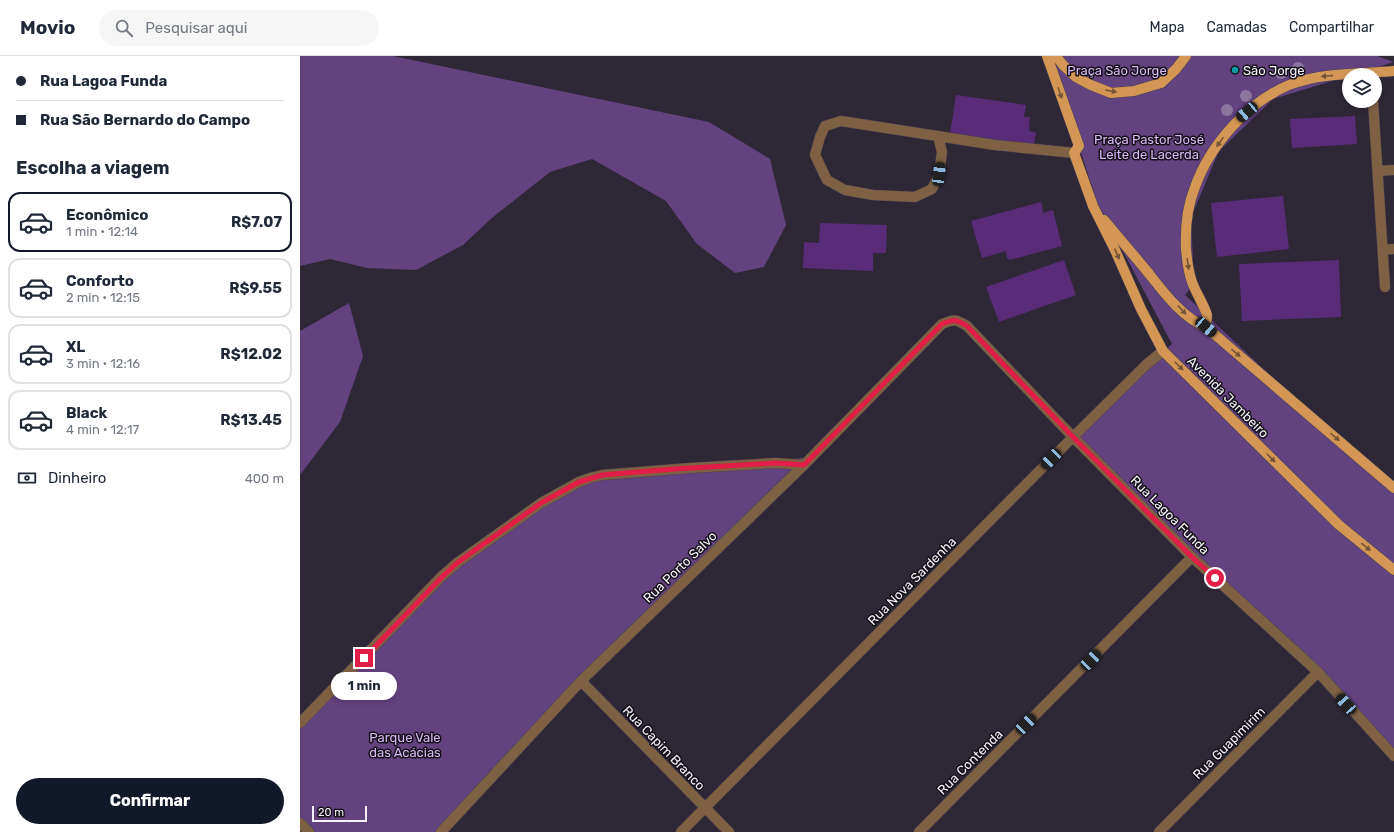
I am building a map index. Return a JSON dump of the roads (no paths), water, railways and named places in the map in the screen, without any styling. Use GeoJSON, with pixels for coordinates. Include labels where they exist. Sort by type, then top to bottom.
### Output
{"type":"FeatureCollection","features":[{"type":"Feature","properties":{"kind":"main road"},"geometry":{"type":"LineString","coordinates":[[1047,56],[1079,146],[1074,154],[1093,206],[1161,288],[1186,315],[1198,324],[1206,327],[1394,488]]}},
{"type":"Feature","properties":{"kind":"main road"},"geometry":{"type":"LineString","coordinates":[[1056,56],[1063,66],[1076,77],[1091,86],[1111,93],[1134,91],[1160,83],[1176,69],[1186,56]]}},
{"type":"Feature","properties":{"kind":"main road"},"geometry":{"type":"LineString","coordinates":[[1382,73],[1394,71]]}},
{"type":"Feature","properties":{"kind":"main road"},"geometry":{"type":"LineString","coordinates":[[1206,327],[1207,315],[1192,283],[1187,266],[1186,225],[1195,186],[1203,169],[1220,142],[1238,120],[1266,97],[1290,85],[1320,77],[1342,76]]}},
{"type":"Feature","properties":{"kind":"main road","name":"Avenida Jambeiro"},"geometry":{"type":"LineString","coordinates":[[1093,206],[1115,250],[1141,309],[1163,351],[1339,525],[1394,570]]}},
{"type":"Feature","properties":{"kind":"street"},"geometry":{"type":"LineString","coordinates":[[1374,108],[1385,287]]}},
{"type":"Feature","properties":{"kind":"street"},"geometry":{"type":"LineString","coordinates":[[938,136],[942,152],[939,174],[932,189],[915,197],[873,196],[845,190],[827,180],[815,155],[825,126],[841,121],[938,136],[995,145],[1074,154]]}},
{"type":"Feature","properties":{"kind":"street"},"geometry":{"type":"LineString","coordinates":[[1378,171],[1394,170]]}},
{"type":"Feature","properties":{"kind":"street"},"geometry":{"type":"LineString","coordinates":[[1383,250],[1394,249]]}},
{"type":"Feature","properties":{"kind":"street","name":"Rua Lagoa Funda"},"geometry":{"type":"LineString","coordinates":[[942,324],[952,320],[958,320],[967,326],[1073,437],[1192,557],[1318,672],[1394,756]]}},
{"type":"Feature","properties":{"kind":"street","name":"Rua Porto Salvo"},"geometry":{"type":"LineString","coordinates":[[441,832],[581,681],[804,465],[942,324]]}},
{"type":"Feature","properties":{"kind":"street","name":"Rua Nova Sardenha"},"geometry":{"type":"LineString","coordinates":[[682,832],[1073,437],[1147,364],[1163,351]]}},
{"type":"Feature","properties":{"kind":"street"},"geometry":{"type":"LineString","coordinates":[[300,723],[457,563],[541,503],[579,482],[602,475],[674,469],[776,463],[804,465]]}},
{"type":"Feature","properties":{"kind":"street","name":"Rua Contenda"},"geometry":{"type":"LineString","coordinates":[[919,832],[1192,557]]}},
{"type":"Feature","properties":{"kind":"street","name":"Rua Guapimirim"},"geometry":{"type":"LineString","coordinates":[[1159,832],[1318,672]]}},
{"type":"Feature","properties":{"kind":"street","name":"Rua Capim Branco"},"geometry":{"type":"LineString","coordinates":[[581,681],[729,832]]}},
{"type":"Feature","properties":{"kind":"street"},"geometry":{"type":"LineString","coordinates":[[300,824],[309,832]]}},
{"type":"Feature","properties":{"kind":"place","name":"São Jorge"},"geometry":{"type":"Point","coordinates":[1235,70]}},
{"type":"Feature","properties":{"kind":"park label","name":"Praça São Jorge"},"geometry":{"type":"Point","coordinates":[1117,70]}},
{"type":"Feature","properties":{"kind":"park label","name":"Praça Pastor José Leite de Lacerda"},"geometry":{"type":"Point","coordinates":[1149,146]}},
{"type":"Feature","properties":{"kind":"park label","name":"Parque Vale das Acácias"},"geometry":{"type":"Point","coordinates":[405,744]}}]}
